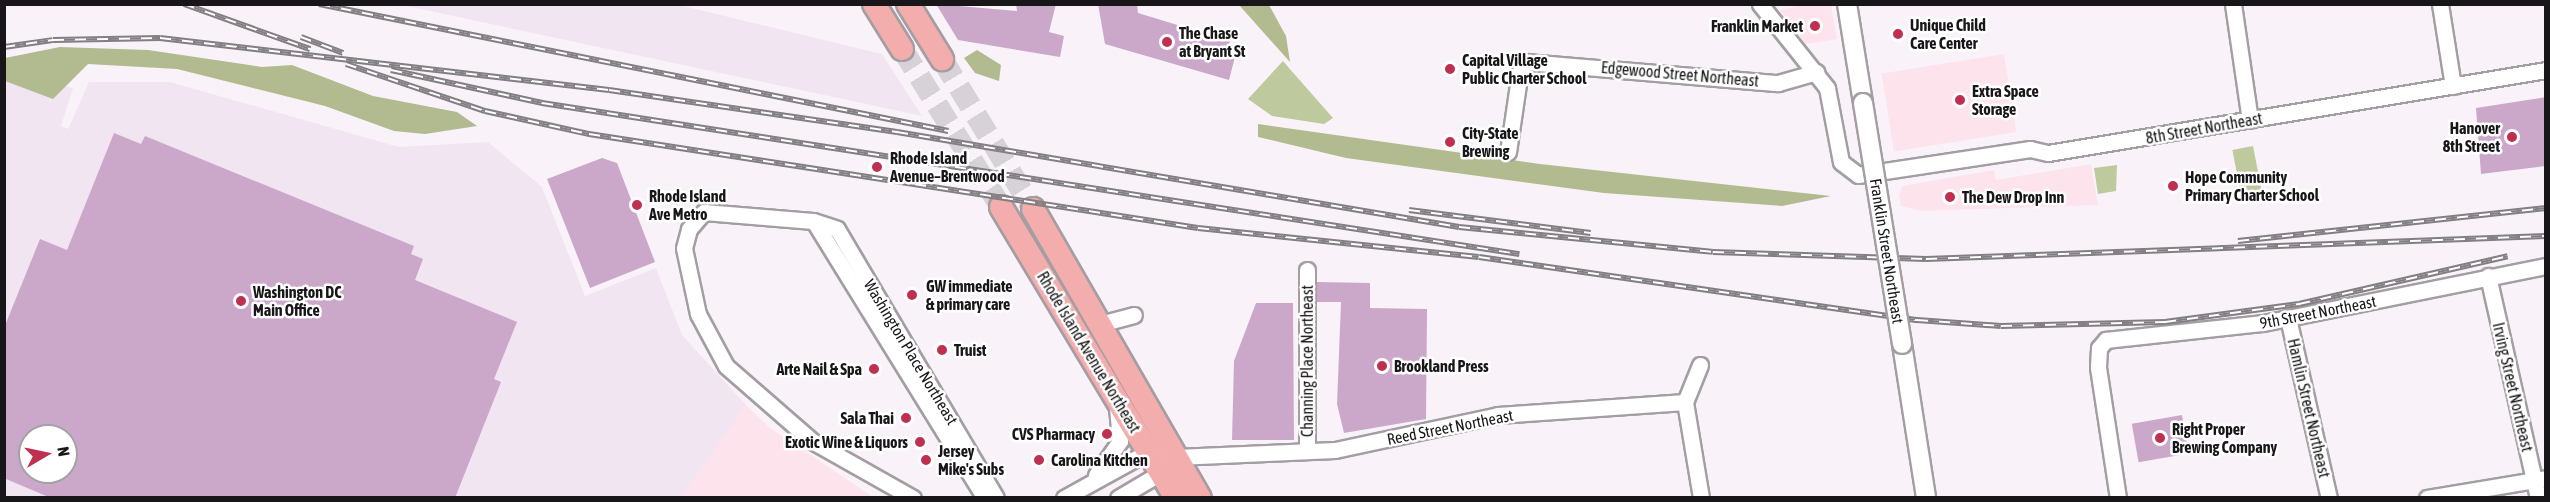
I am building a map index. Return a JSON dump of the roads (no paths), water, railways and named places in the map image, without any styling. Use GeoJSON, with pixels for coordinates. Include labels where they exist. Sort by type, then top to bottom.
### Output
{"type":"FeatureCollection","features":[{"type":"Feature","properties":{"kind":"main road"},"geometry":{"type":"LineString","coordinates":[[874,4],[902,49]]}},
{"type":"Feature","properties":{"kind":"main road"},"geometry":{"type":"LineString","coordinates":[[908,4],[942,59]]}},
{"type":"Feature","properties":{"kind":"main road","name":"Rhode Island Avenue Northeast"},"geometry":{"type":"LineString","coordinates":[[1001,207],[1149,451],[1169,466],[1200,498]]}},
{"type":"Feature","properties":{"kind":"main road","name":"Rhode Island Avenue Northeast"},"geometry":{"type":"LineString","coordinates":[[1033,209],[1100,324],[1169,466],[1176,498]]}},
{"type":"Feature","properties":{"kind":"street"},"geometry":{"type":"LineString","coordinates":[[1760,4],[1816,72]]}},
{"type":"Feature","properties":{"kind":"street","name":"Franklin Street Northeast"},"geometry":{"type":"LineString","coordinates":[[1846,4],[1926,498]]}},
{"type":"Feature","properties":{"kind":"street"},"geometry":{"type":"LineString","coordinates":[[2233,4],[2250,120]]}},
{"type":"Feature","properties":{"kind":"street"},"geometry":{"type":"LineString","coordinates":[[2440,4],[2453,86]]}},
{"type":"Feature","properties":{"kind":"street","name":"Edgewood Street Northeast"},"geometry":{"type":"LineString","coordinates":[[1508,152],[1520,71],[1526,62],[1778,83],[1816,72]]}},
{"type":"Feature","properties":{"kind":"street","name":"8th Street Northeast"},"geometry":{"type":"LineString","coordinates":[[1816,72],[1829,93],[1841,162],[1863,175],[2030,149],[2048,153],[2546,70]]}},
{"type":"Feature","properties":{"kind":"street","name":"Washington Place Northeast"},"geometry":{"type":"LineString","coordinates":[[913,498],[849,466],[780,417],[726,366],[698,314],[684,248],[689,229],[704,212],[813,221],[837,229],[996,498]]}},
{"type":"Feature","properties":{"kind":"street","name":"Washington Place Northeast"},"geometry":{"type":"LineString","coordinates":[[813,221],[830,240],[985,498]]}},
{"type":"Feature","properties":{"kind":"street","name":"9th Street Northeast"},"geometry":{"type":"LineString","coordinates":[[2118,498],[2097,356],[2112,338],[2288,318],[2546,266]]}},
{"type":"Feature","properties":{"kind":"street","name":"Channing Place Northeast"},"geometry":{"type":"LineString","coordinates":[[1307,270],[1307,451]]}},
{"type":"Feature","properties":{"kind":"street","name":"Irving Street Northeast"},"geometry":{"type":"LineString","coordinates":[[2488,276],[2540,479],[2538,498]]}},
{"type":"Feature","properties":{"kind":"street"},"geometry":{"type":"LineString","coordinates":[[1100,324],[1134,315]]}},
{"type":"Feature","properties":{"kind":"street","name":"Hamlin Street Northeast"},"geometry":{"type":"LineString","coordinates":[[2288,318],[2329,498]]}},
{"type":"Feature","properties":{"kind":"street"},"geometry":{"type":"LineString","coordinates":[[1700,365],[1684,402],[1701,498]]}},
{"type":"Feature","properties":{"kind":"street"},"geometry":{"type":"LineString","coordinates":[[1082,488],[1105,467],[1120,441],[1110,386]]}},
{"type":"Feature","properties":{"kind":"street","name":"Reed Street Northeast"},"geometry":{"type":"LineString","coordinates":[[1169,466],[1353,448],[1498,415],[1684,402]]}},
{"type":"Feature","properties":{"kind":"street"},"geometry":{"type":"LineString","coordinates":[[1064,498],[1149,451]]}},
{"type":"Feature","properties":{"kind":"street"},"geometry":{"type":"LineString","coordinates":[[1118,498],[1169,466]]}},
{"type":"Feature","properties":{"kind":"street"},"geometry":{"type":"LineString","coordinates":[[2427,498],[2540,479]]}},
{"type":"Feature","properties":{"kind":"tunnel"},"geometry":{"type":"LineString","coordinates":[[902,49],[1001,207]]}},
{"type":"Feature","properties":{"kind":"tunnel"},"geometry":{"type":"LineString","coordinates":[[942,59],[1033,209]]}},
{"type":"Feature","properties":{"kind":"railway"},"geometry":{"type":"LineString","coordinates":[[184,4],[310,49]]}},
{"type":"Feature","properties":{"kind":"railway"},"geometry":{"type":"LineString","coordinates":[[319,4],[948,131]]}},
{"type":"Feature","properties":{"kind":"railway"},"geometry":{"type":"LineString","coordinates":[[301,37],[343,53]]}},
{"type":"Feature","properties":{"kind":"railway"},"geometry":{"type":"LineString","coordinates":[[4,47],[53,40],[160,38],[609,90],[897,132],[1459,227],[1713,252],[1926,259],[2546,236]]}},
{"type":"Feature","properties":{"kind":"railway"},"geometry":{"type":"LineString","coordinates":[[346,64],[485,111],[589,134],[1198,228],[1479,257],[1917,320],[2001,326],[2165,322],[2299,304],[2508,256]]}},
{"type":"Feature","properties":{"kind":"railway"},"geometry":{"type":"LineString","coordinates":[[391,70],[542,103],[1519,254]]}},
{"type":"Feature","properties":{"kind":"railway"},"geometry":{"type":"LineString","coordinates":[[2238,241],[2546,208]]}},
{"type":"Feature","properties":{"kind":"railway"},"geometry":{"type":"LineString","coordinates":[[1409,210],[1591,233]]}},
{"type":"Feature","properties":{"kind":"place","name":"Franklin Market"},"geometry":{"type":"Point","coordinates":[1815,26]}},
{"type":"Feature","properties":{"kind":"place","name":"Unique Child Care Center"},"geometry":{"type":"Point","coordinates":[1898,34]}},
{"type":"Feature","properties":{"kind":"place","name":"The Chase at Bryant St"},"geometry":{"type":"Point","coordinates":[1167,42]}},
{"type":"Feature","properties":{"kind":"place","name":"Capital Village Public Charter School"},"geometry":{"type":"Point","coordinates":[1450,69]}},
{"type":"Feature","properties":{"kind":"place","name":"Extra Space Storage"},"geometry":{"type":"Point","coordinates":[1960,100]}},
{"type":"Feature","properties":{"kind":"place","name":"Hanover 8th Street"},"geometry":{"type":"Point","coordinates":[2512,137]}},
{"type":"Feature","properties":{"kind":"place","name":"City-State Brewing"},"geometry":{"type":"Point","coordinates":[1450,142]}},
{"type":"Feature","properties":{"kind":"place","name":"Rhode Island Avenue–Brentwood"},"geometry":{"type":"Point","coordinates":[877,167]}},
{"type":"Feature","properties":{"kind":"place","name":"Hope Community Primary Charter School"},"geometry":{"type":"Point","coordinates":[2173,186]}},
{"type":"Feature","properties":{"kind":"place","name":"The Dew Drop Inn"},"geometry":{"type":"Point","coordinates":[1950,197]}},
{"type":"Feature","properties":{"kind":"place","name":"Rhode Island Ave Metro"},"geometry":{"type":"Point","coordinates":[637,205]}},
{"type":"Feature","properties":{"kind":"place","name":"GW immediate & primary care"},"geometry":{"type":"Point","coordinates":[912,295]}},
{"type":"Feature","properties":{"kind":"place","name":"Washington DC Main Office"},"geometry":{"type":"Point","coordinates":[241,301]}},
{"type":"Feature","properties":{"kind":"place","name":"Truist"},"geometry":{"type":"Point","coordinates":[942,350]}},
{"type":"Feature","properties":{"kind":"place","name":"Brookland Press"},"geometry":{"type":"Point","coordinates":[1382,366]}},
{"type":"Feature","properties":{"kind":"place","name":"Arte Nail & Spa"},"geometry":{"type":"Point","coordinates":[874,369]}},
{"type":"Feature","properties":{"kind":"place","name":"Sala Thai"},"geometry":{"type":"Point","coordinates":[906,418]}},
{"type":"Feature","properties":{"kind":"place","name":"CVS Pharmacy"},"geometry":{"type":"Point","coordinates":[1107,434]}},
{"type":"Feature","properties":{"kind":"place","name":"Right Proper Brewing Company"},"geometry":{"type":"Point","coordinates":[2160,438]}},
{"type":"Feature","properties":{"kind":"place","name":"Exotic Wine & Liquors"},"geometry":{"type":"Point","coordinates":[920,442]}},
{"type":"Feature","properties":{"kind":"place","name":"Jersey Mike's Subs"},"geometry":{"type":"Point","coordinates":[926,460]}},
{"type":"Feature","properties":{"kind":"place","name":"Carolina Kitchen"},"geometry":{"type":"Point","coordinates":[1039,460]}}]}
